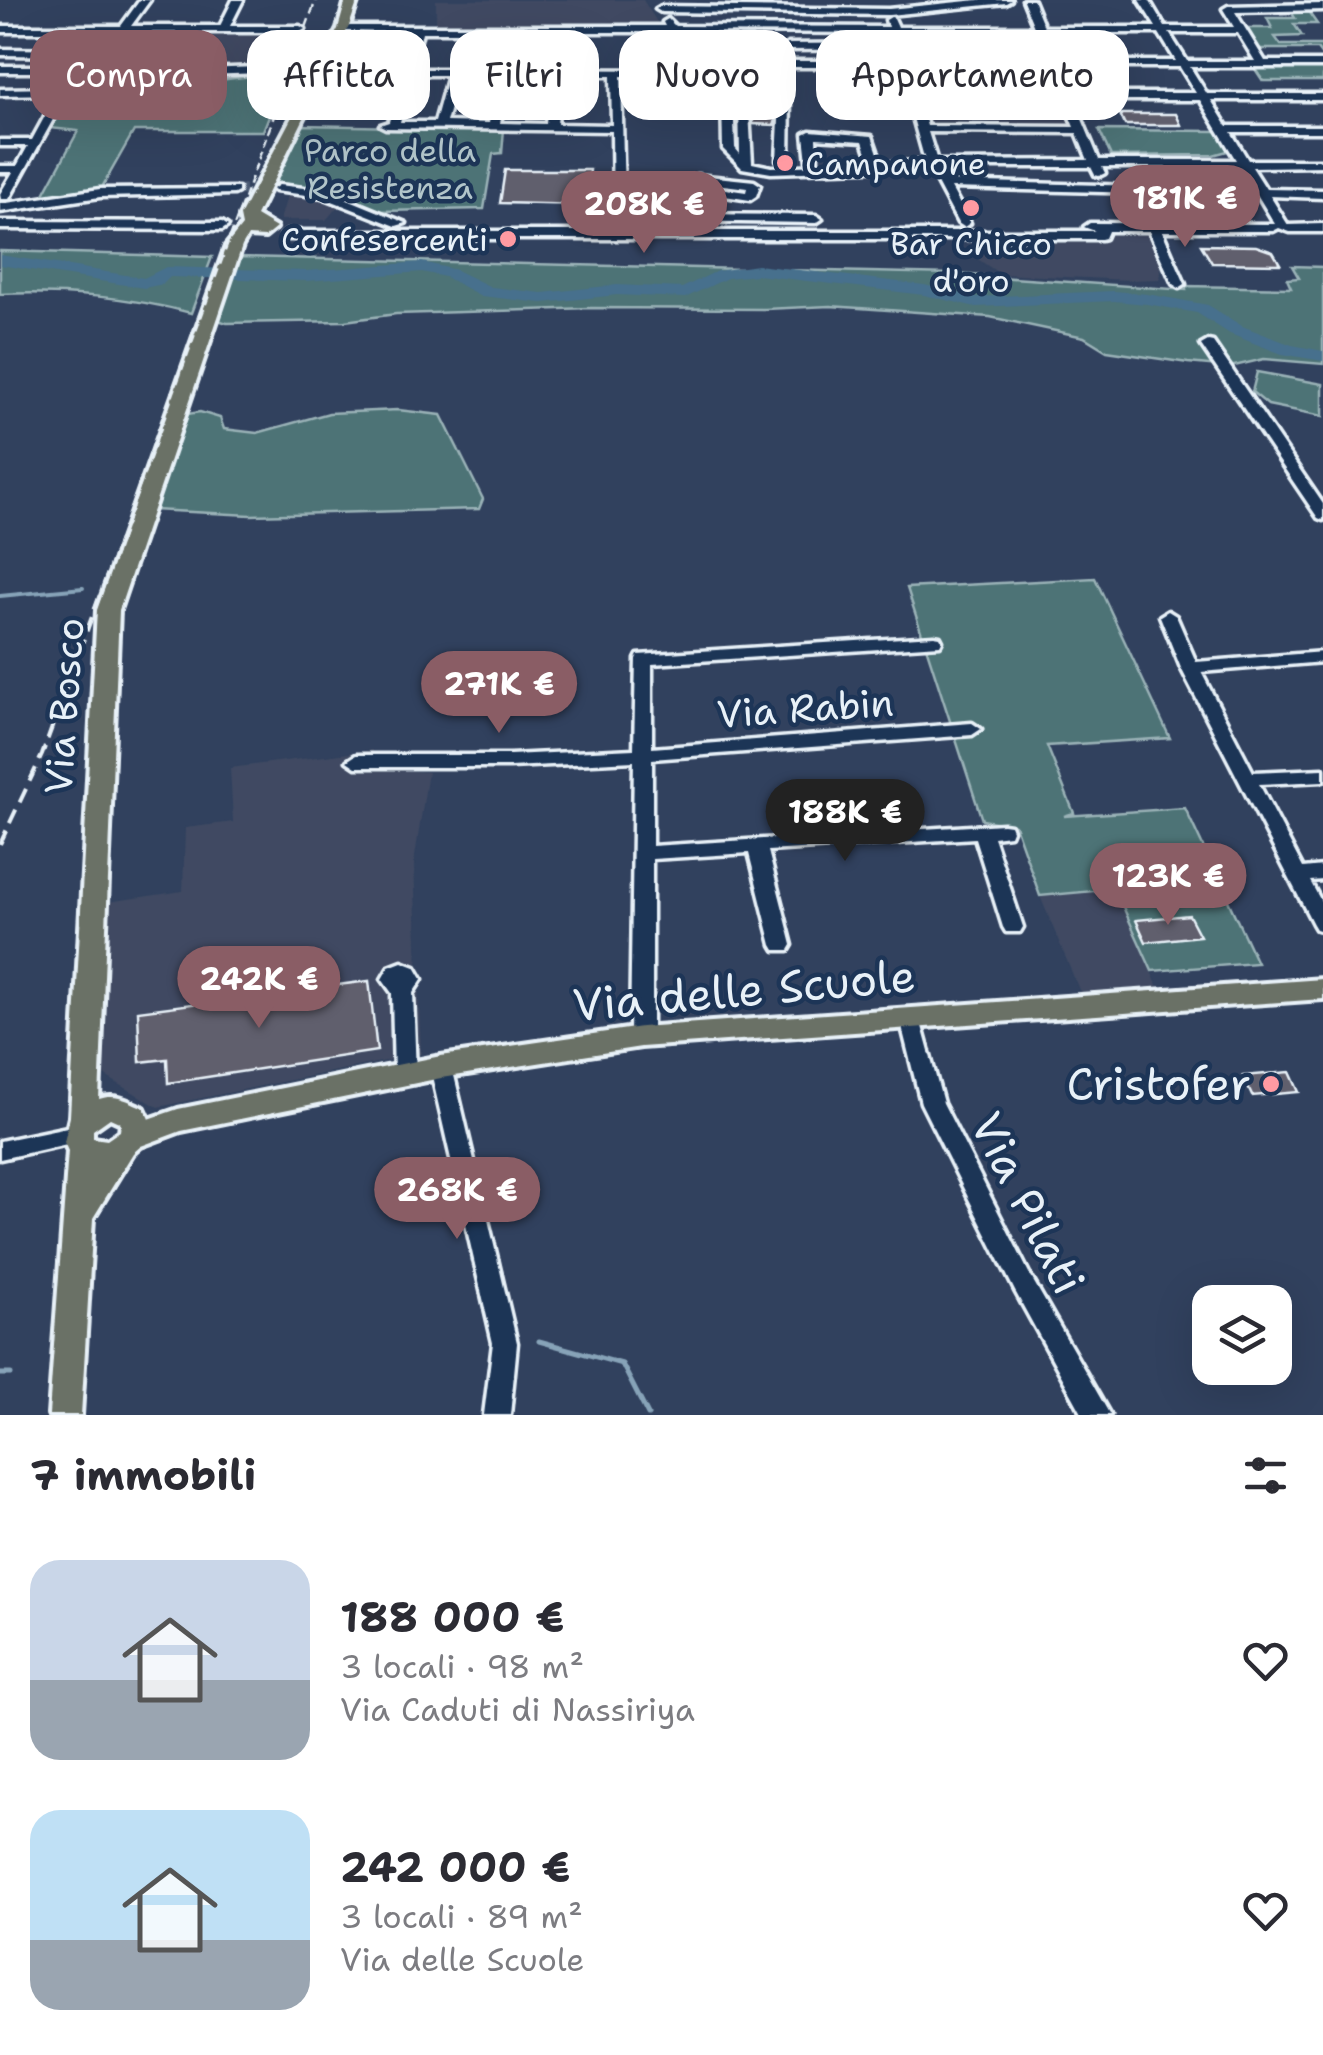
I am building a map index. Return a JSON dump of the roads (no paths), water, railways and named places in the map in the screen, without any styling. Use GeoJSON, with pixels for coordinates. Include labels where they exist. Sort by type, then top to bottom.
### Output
{"type":"FeatureCollection","features":[{"type":"Feature","properties":{"kind":"main road"},"geometry":{"type":"LineString","coordinates":[[344,29],[352,0]]}},
{"type":"Feature","properties":{"kind":"main road"},"geometry":{"type":"LineString","coordinates":[[258,228],[253,206],[298,120]]}},
{"type":"Feature","properties":{"kind":"main road","name":"Via Bosco"},"geometry":{"type":"LineString","coordinates":[[65,1415],[81,1221],[81,1133],[108,610],[233,251],[258,228]]}},
{"type":"Feature","properties":{"kind":"main road","name":"Via delle Scuole"},"geometry":{"type":"LineString","coordinates":[[126,1125],[178,1120],[442,1067],[642,1037],[1323,989]]}},
{"type":"Feature","properties":{"kind":"main road"},"geometry":{"type":"LineString","coordinates":[[85,1064],[96,1086],[126,1125]]}},
{"type":"Feature","properties":{"kind":"main road"},"geometry":{"type":"LineString","coordinates":[[101,1108],[126,1125],[100,1153],[81,1133],[101,1108]]}},
{"type":"Feature","properties":{"kind":"main road","name":"Via Bosco"},"geometry":{"type":"LineString","coordinates":[[81,1221],[126,1125]]}},
{"type":"Feature","properties":{"kind":"street"},"geometry":{"type":"LineString","coordinates":[[124,29],[145,0]]}},
{"type":"Feature","properties":{"kind":"street"},"geometry":{"type":"LineString","coordinates":[[224,29],[238,0]]}},
{"type":"Feature","properties":{"kind":"street"},"geometry":{"type":"LineString","coordinates":[[658,5],[887,6],[1006,0]]}},
{"type":"Feature","properties":{"kind":"street"},"geometry":{"type":"LineString","coordinates":[[1028,0],[1040,30]]}},
{"type":"Feature","properties":{"kind":"street"},"geometry":{"type":"LineString","coordinates":[[1144,0],[1282,227]]}},
{"type":"Feature","properties":{"kind":"street"},"geometry":{"type":"LineString","coordinates":[[991,2],[1005,30]]}},
{"type":"Feature","properties":{"kind":"street"},"geometry":{"type":"LineString","coordinates":[[658,5],[673,30],[839,30]]}},
{"type":"Feature","properties":{"kind":"street"},"geometry":{"type":"LineString","coordinates":[[781,5],[784,29]]}},
{"type":"Feature","properties":{"kind":"street"},"geometry":{"type":"LineString","coordinates":[[1262,64],[1227,10],[1323,8]]}},
{"type":"Feature","properties":{"kind":"street"},"geometry":{"type":"LineString","coordinates":[[0,29],[300,29]]}},
{"type":"Feature","properties":{"kind":"street"},"geometry":{"type":"LineString","coordinates":[[14,64],[38,29]]}},
{"type":"Feature","properties":{"kind":"street"},"geometry":{"type":"LineString","coordinates":[[111,29],[86,76],[262,70],[276,29]]}},
{"type":"Feature","properties":{"kind":"street"},"geometry":{"type":"LineString","coordinates":[[344,29],[466,30]]}},
{"type":"Feature","properties":{"kind":"street"},"geometry":{"type":"LineString","coordinates":[[1129,30],[1240,30]]}},
{"type":"Feature","properties":{"kind":"street"},"geometry":{"type":"LineString","coordinates":[[0,52],[30,52]]}},
{"type":"Feature","properties":{"kind":"street"},"geometry":{"type":"LineString","coordinates":[[1129,64],[1323,64]]}},
{"type":"Feature","properties":{"kind":"street"},"geometry":{"type":"LineString","coordinates":[[0,69],[30,69]]}},
{"type":"Feature","properties":{"kind":"street"},"geometry":{"type":"LineString","coordinates":[[599,74],[619,74]]}},
{"type":"Feature","properties":{"kind":"street"},"geometry":{"type":"LineString","coordinates":[[616,74],[619,225]]}},
{"type":"Feature","properties":{"kind":"street"},"geometry":{"type":"LineString","coordinates":[[440,126],[450,85]]}},
{"type":"Feature","properties":{"kind":"street"},"geometry":{"type":"LineString","coordinates":[[0,92],[30,92]]}},
{"type":"Feature","properties":{"kind":"street"},"geometry":{"type":"LineString","coordinates":[[746,166],[744,97],[727,94],[730,151],[746,166],[1323,164]]}},
{"type":"Feature","properties":{"kind":"street"},"geometry":{"type":"LineString","coordinates":[[1129,97],[1323,97]]}},
{"type":"Feature","properties":{"kind":"street"},"geometry":{"type":"LineString","coordinates":[[2,202],[48,120]]}},
{"type":"Feature","properties":{"kind":"street"},"geometry":{"type":"LineString","coordinates":[[392,120],[390,125],[617,128]]}},
{"type":"Feature","properties":{"kind":"street"},"geometry":{"type":"LineString","coordinates":[[494,127],[495,120]]}},
{"type":"Feature","properties":{"kind":"street"},"geometry":{"type":"LineString","coordinates":[[550,128],[551,120]]}},
{"type":"Feature","properties":{"kind":"street"},"geometry":{"type":"LineString","coordinates":[[783,120],[783,164]]}},
{"type":"Feature","properties":{"kind":"street"},"geometry":{"type":"LineString","coordinates":[[917,120],[933,164],[966,226]]}},
{"type":"Feature","properties":{"kind":"street"},"geometry":{"type":"LineString","coordinates":[[1078,120],[1106,187]]}},
{"type":"Feature","properties":{"kind":"street"},"geometry":{"type":"LineString","coordinates":[[1221,129],[1323,129]]}},
{"type":"Feature","properties":{"kind":"street"},"geometry":{"type":"LineString","coordinates":[[728,130],[746,131]]}},
{"type":"Feature","properties":{"kind":"street"},"geometry":{"type":"LineString","coordinates":[[920,130],[1082,130]]}},
{"type":"Feature","properties":{"kind":"street"},"geometry":{"type":"LineString","coordinates":[[782,131],[868,138],[875,163]]}},
{"type":"Feature","properties":{"kind":"street"},"geometry":{"type":"LineString","coordinates":[[810,134],[812,164]]}},
{"type":"Feature","properties":{"kind":"street"},"geometry":{"type":"LineString","coordinates":[[0,143],[36,142]]}},
{"type":"Feature","properties":{"kind":"street"},"geometry":{"type":"LineString","coordinates":[[0,170],[20,169]]}},
{"type":"Feature","properties":{"kind":"street"},"geometry":{"type":"LineString","coordinates":[[661,222],[694,183]]}},
{"type":"Feature","properties":{"kind":"street"},"geometry":{"type":"LineString","coordinates":[[944,184],[1323,194]]}},
{"type":"Feature","properties":{"kind":"street"},"geometry":{"type":"LineString","coordinates":[[279,189],[324,194],[395,224]]}},
{"type":"Feature","properties":{"kind":"street"},"geometry":{"type":"LineString","coordinates":[[2,202],[234,190]]}},
{"type":"Feature","properties":{"kind":"street"},"geometry":{"type":"LineString","coordinates":[[618,203],[676,204]]}},
{"type":"Feature","properties":{"kind":"street"},"geometry":{"type":"LineString","coordinates":[[290,231],[395,224],[619,225],[816,219]]}},
{"type":"Feature","properties":{"kind":"street"},"geometry":{"type":"LineString","coordinates":[[661,222],[1323,228]]}},
{"type":"Feature","properties":{"kind":"street"},"geometry":{"type":"LineString","coordinates":[[0,225],[222,226]]}},
{"type":"Feature","properties":{"kind":"street"},"geometry":{"type":"LineString","coordinates":[[258,228],[1101,235],[1102,227]]}},
{"type":"Feature","properties":{"kind":"street"},"geometry":{"type":"LineString","coordinates":[[1154,228],[1179,284]]}},
{"type":"Feature","properties":{"kind":"street"},"geometry":{"type":"LineString","coordinates":[[1208,345],[1323,515]]}},
{"type":"Feature","properties":{"kind":"street"},"geometry":{"type":"LineString","coordinates":[[1168,616],[1190,668],[1323,924]]}},
{"type":"Feature","properties":{"kind":"street"},"geometry":{"type":"LineString","coordinates":[[642,1037],[644,659],[934,641]]}},
{"type":"Feature","properties":{"kind":"street"},"geometry":{"type":"LineString","coordinates":[[1190,668],[1323,657]]}},
{"type":"Feature","properties":{"kind":"street","name":"Via Rabin"},"geometry":{"type":"LineString","coordinates":[[356,761],[417,763],[643,754],[972,729]]}},
{"type":"Feature","properties":{"kind":"street"},"geometry":{"type":"LineString","coordinates":[[1250,778],[1323,775]]}},
{"type":"Feature","properties":{"kind":"street"},"geometry":{"type":"LineString","coordinates":[[642,853],[992,830],[1013,927]]}},
{"type":"Feature","properties":{"kind":"street"},"geometry":{"type":"LineString","coordinates":[[757,846],[782,945]]}},
{"type":"Feature","properties":{"kind":"street"},"geometry":{"type":"LineString","coordinates":[[1298,875],[1323,874]]}},
{"type":"Feature","properties":{"kind":"street"},"geometry":{"type":"LineString","coordinates":[[402,987],[405,1075]]}},
{"type":"Feature","properties":{"kind":"street","name":"Via Pilati"},"geometry":{"type":"LineString","coordinates":[[910,1020],[932,1103],[1023,1284],[1097,1415]]}},
{"type":"Feature","properties":{"kind":"street"},"geometry":{"type":"LineString","coordinates":[[442,1067],[504,1343],[497,1415]]}},
{"type":"Feature","properties":{"kind":"street"},"geometry":{"type":"LineString","coordinates":[[0,1150],[81,1133]]}},
{"type":"Feature","properties":{"kind":"waterway"},"geometry":{"type":"LineString","coordinates":[[0,260],[144,283],[157,281],[166,272],[306,276],[422,267],[450,273],[487,292],[542,298],[617,290],[685,293],[723,274],[757,270],[924,290],[976,302],[1114,296],[1147,299],[1202,309],[1236,330],[1288,350],[1323,356]]}},
{"type":"Feature","properties":{"kind":"waterway"},"geometry":{"type":"LineString","coordinates":[[0,596],[83,588]]}},
{"type":"Feature","properties":{"kind":"waterway"},"geometry":{"type":"LineString","coordinates":[[539,1341],[622,1364],[648,1415]]}},
{"type":"Feature","properties":{"kind":"waterway"},"geometry":{"type":"LineString","coordinates":[[0,1374],[11,1374]]}},
{"type":"Feature","properties":{"kind":"tunnel"},"geometry":{"type":"LineString","coordinates":[[234,190],[278,189]]}},
{"type":"Feature","properties":{"kind":"railway"},"geometry":{"type":"LineString","coordinates":[[120,541],[316,0]]}},
{"type":"Feature","properties":{"kind":"railway"},"geometry":{"type":"LineString","coordinates":[[0,844],[42,755],[120,539]]}},
{"type":"Feature","properties":{"kind":"place","name":"Campanone"},"geometry":{"type":"Point","coordinates":[785,163]}},
{"type":"Feature","properties":{"kind":"place","name":"Bar Chicco d'oro"},"geometry":{"type":"Point","coordinates":[971,208]}},
{"type":"Feature","properties":{"kind":"place","name":"Confesercenti"},"geometry":{"type":"Point","coordinates":[508,239]}},
{"type":"Feature","properties":{"kind":"place","name":"Cristofer"},"geometry":{"type":"Point","coordinates":[1271,1084]}},
{"type":"Feature","properties":{"kind":"park label","name":"Parco della Resistenza"},"geometry":{"type":"Point","coordinates":[390,168]}}]}
